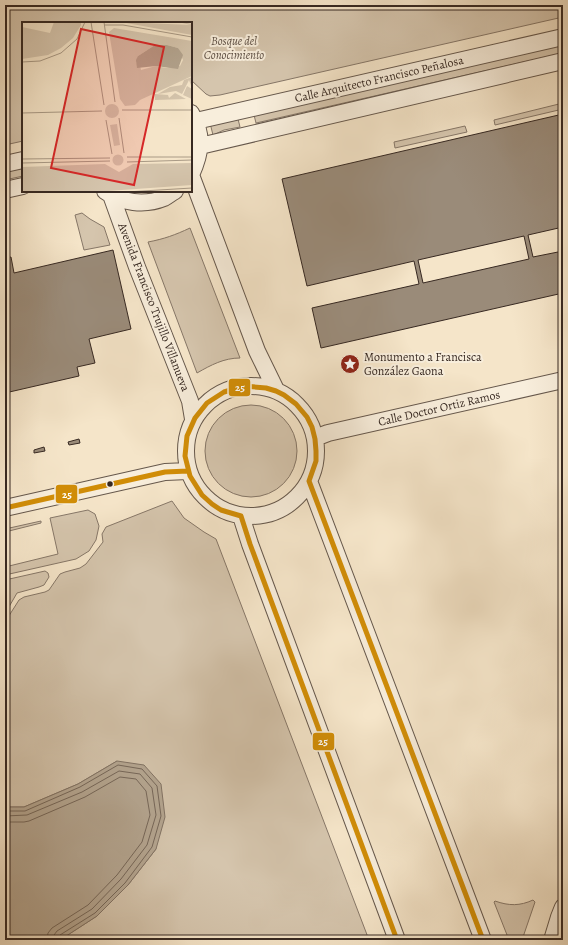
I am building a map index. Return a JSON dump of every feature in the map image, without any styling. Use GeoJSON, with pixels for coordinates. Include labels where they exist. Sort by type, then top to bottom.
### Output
{"type":"FeatureCollection","features":[{"type":"Feature","properties":{"kind":"street","name":"Calle Arquitecto Francisco Peñalosa"},"geometry":{"type":"LineString","coordinates":[[193,117],[563,37]]}},
{"type":"Feature","properties":{"kind":"street","name":"Calle Arquitecto Francisco Peñalosa"},"geometry":{"type":"LineString","coordinates":[[200,146],[563,61]]}},
{"type":"Feature","properties":{"kind":"street"},"geometry":{"type":"LineString","coordinates":[[192,173],[197,161],[200,146],[199,134],[193,117]]}},
{"type":"Feature","properties":{"kind":"street"},"geometry":{"type":"LineString","coordinates":[[5,164],[22,160]]}},
{"type":"Feature","properties":{"kind":"street"},"geometry":{"type":"LineString","coordinates":[[192,178],[256,351],[276,390]]}},
{"type":"Feature","properties":{"kind":"street"},"geometry":{"type":"LineString","coordinates":[[5,190],[22,186]]}},
{"type":"Feature","properties":{"kind":"street"},"geometry":{"type":"LineString","coordinates":[[108,193],[128,202],[146,203],[164,198],[173,192]]}},
{"type":"Feature","properties":{"kind":"street","name":"Avenida Francisco Trujillo Villanueva"},"geometry":{"type":"LineString","coordinates":[[108,193],[190,401],[193,419]]}},
{"type":"Feature","properties":{"kind":"street","name":"Calle Doctor Ortiz Ramos"},"geometry":{"type":"LineString","coordinates":[[315,438],[328,433],[563,380]]}},
{"type":"Feature","properties":{"kind":"street"},"geometry":{"type":"LineString","coordinates":[[238,386],[257,386],[276,390],[294,402],[308,418],[315,438],[316,460],[309,482],[297,498],[281,510],[261,516],[241,516],[224,511],[208,501],[196,488],[188,472],[185,453],[187,436],[193,419],[205,404],[221,393],[238,386]]}},
{"type":"Feature","properties":{"kind":"street"},"geometry":{"type":"LineString","coordinates":[[5,508],[165,472],[188,472]]}},
{"type":"Feature","properties":{"kind":"street"},"geometry":{"type":"LineString","coordinates":[[309,482],[483,940]]}},
{"type":"Feature","properties":{"kind":"street"},"geometry":{"type":"LineString","coordinates":[[241,516],[250,544],[397,940]]}},
{"type":"Feature","properties":{"kind":"street"},"geometry":{"type":"LineString","coordinates":[[552,940],[563,907]]}},
{"type":"Feature","properties":{"kind":"green space","name":"Bosque del Conocimiento"},"geometry":{"type":"Polygon","coordinates":[[[5,5],[563,5],[563,17],[220,95],[210,96],[192,81],[192,22],[22,22],[22,141],[5,145],[5,5]]]}},
{"type":"Feature","properties":{"kind":"green space"},"geometry":{"type":"Polygon","coordinates":[[[563,44],[563,53],[256,123],[254,115],[563,44]]]}},
{"type":"Feature","properties":{"kind":"green space"},"geometry":{"type":"Polygon","coordinates":[[[563,103],[563,109],[495,125],[494,120],[563,103]]]}},
{"type":"Feature","properties":{"kind":"green space"},"geometry":{"type":"Polygon","coordinates":[[[238,119],[240,127],[224,130],[213,135],[210,123],[238,119]]]}},
{"type":"Feature","properties":{"kind":"green space"},"geometry":{"type":"Polygon","coordinates":[[[465,126],[467,132],[395,148],[394,142],[465,126]]]}},
{"type":"Feature","properties":{"kind":"green space"},"geometry":{"type":"Polygon","coordinates":[[[22,168],[22,176],[5,180],[5,172],[22,168]]]}},
{"type":"Feature","properties":{"kind":"green space"},"geometry":{"type":"Polygon","coordinates":[[[82,213],[104,227],[110,245],[84,250],[75,215],[82,213]]]}},
{"type":"Feature","properties":{"kind":"green space"},"geometry":{"type":"Polygon","coordinates":[[[190,228],[240,358],[223,361],[197,373],[148,242],[159,240],[190,228]]]}},
{"type":"Feature","properties":{"kind":"green space"},"geometry":{"type":"Polygon","coordinates":[[[251,405],[268,409],[283,419],[293,434],[297,451],[293,468],[283,483],[268,493],[251,497],[234,493],[219,483],[209,468],[205,451],[209,434],[219,419],[234,409],[251,405]]]}},
{"type":"Feature","properties":{"kind":"green space"},"geometry":{"type":"Polygon","coordinates":[[[172,501],[184,518],[216,539],[369,940],[60,940],[97,916],[128,885],[156,849],[117,761],[78,784],[24,807],[5,807],[5,622],[19,600],[24,597],[49,590],[60,574],[80,568],[86,564],[103,542],[102,534],[106,527],[172,501]]]}},
{"type":"Feature","properties":{"kind":"green space"},"geometry":{"type":"Polygon","coordinates":[[[88,510],[95,514],[99,526],[96,540],[89,551],[76,559],[5,575],[5,567],[58,554],[50,518],[88,510]]]}},
{"type":"Feature","properties":{"kind":"green space"},"geometry":{"type":"Polygon","coordinates":[[[41,521],[41,523],[5,532],[5,529],[41,521]]]}},
{"type":"Feature","properties":{"kind":"green space"},"geometry":{"type":"Polygon","coordinates":[[[45,571],[48,573],[49,577],[44,585],[17,593],[5,612],[5,580],[45,571]]]}},
{"type":"Feature","properties":{"kind":"green space"},"geometry":{"type":"Polygon","coordinates":[[[533,900],[535,902],[522,940],[509,940],[494,902],[514,905],[533,900]]]}},
{"type":"Feature","properties":{"kind":"water"},"geometry":{"type":"Polygon","coordinates":[[[117,761],[144,765],[161,784],[165,817],[156,849],[128,885],[97,916],[60,940],[5,940],[5,807],[24,807],[78,784],[117,761]]]}},
{"type":"Feature","properties":{"kind":"building"},"geometry":{"type":"Polygon","coordinates":[[[563,114],[563,227],[528,235],[533,257],[563,251],[563,293],[321,348],[312,308],[419,284],[414,261],[307,286],[282,179],[563,114]],[[524,236],[418,260],[423,283],[529,259],[524,236]]]}},
{"type":"Feature","properties":{"kind":"building"},"geometry":{"type":"Polygon","coordinates":[[[113,250],[131,329],[89,339],[95,363],[77,367],[79,376],[5,393],[5,258],[11,257],[14,273],[113,250]]]}},
{"type":"Feature","properties":{"kind":"building"},"geometry":{"type":"Polygon","coordinates":[[[79,439],[80,443],[69,445],[68,442],[79,439]]]}},
{"type":"Feature","properties":{"kind":"building"},"geometry":{"type":"Polygon","coordinates":[[[44,447],[45,451],[34,453],[34,450],[44,447]]]}},
{"type":"Feature","properties":{"kind":"transit line","name":"25"},"geometry":{"type":"LineString","coordinates":[[397,940],[250,544],[241,516],[221,510],[212,504],[202,495],[190,476],[185,456],[187,436],[195,418],[207,403],[224,392],[244,386],[266,388],[284,395],[296,404],[307,417],[312,427],[315,439],[316,461],[309,481],[483,940]]}},
{"type":"Feature","properties":{"kind":"transit line","name":"25"},"geometry":{"type":"LineString","coordinates":[[5,508],[165,472],[188,471]]}},
{"type":"Feature","properties":{"kind":"place","name":"Monumento a Francisca González Gaona"},"geometry":{"type":"Point","coordinates":[350,364]}}]}
